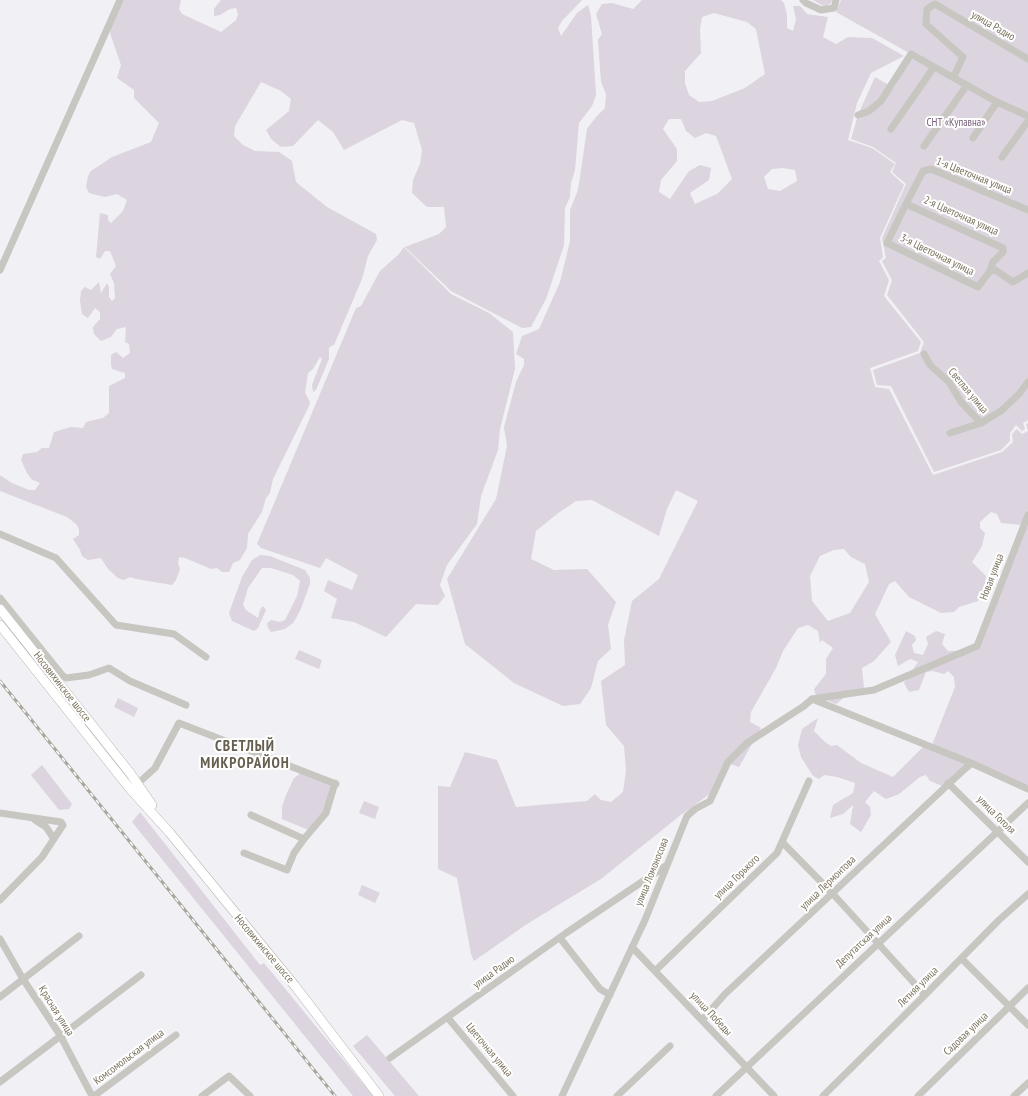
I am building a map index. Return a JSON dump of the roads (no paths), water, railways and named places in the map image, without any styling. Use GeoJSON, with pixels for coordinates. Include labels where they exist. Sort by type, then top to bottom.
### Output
{"type":"FeatureCollection","features":[{"type":"Feature","properties":{"kind":"main road","name":"Носовихинское шоссе"},"geometry":{"type":"LineString","coordinates":[[0,609],[134,787],[295,986],[379,1096]]}},
{"type":"Feature","properties":{"kind":"main road","name":"Носовихинское шоссе"},"geometry":{"type":"LineString","coordinates":[[0,625],[134,787]]}},
{"type":"Feature","properties":{"kind":"street"},"geometry":{"type":"LineString","coordinates":[[0,270],[120,0]]}},
{"type":"Feature","properties":{"kind":"street"},"geometry":{"type":"LineString","coordinates":[[803,0],[821,10],[834,8],[836,0]]}},
{"type":"Feature","properties":{"kind":"street","name":"улица Радио"},"geometry":{"type":"LineString","coordinates":[[956,79],[954,76],[963,57],[926,24],[927,9],[935,4],[1027,57]]}},
{"type":"Feature","properties":{"kind":"street"},"geometry":{"type":"LineString","coordinates":[[858,116],[869,111],[881,100],[911,54],[997,102],[1028,116]]}},
{"type":"Feature","properties":{"kind":"street"},"geometry":{"type":"LineString","coordinates":[[892,129],[934,67]]}},
{"type":"Feature","properties":{"kind":"street"},"geometry":{"type":"LineString","coordinates":[[924,146],[967,85]]}},
{"type":"Feature","properties":{"kind":"street"},"geometry":{"type":"LineString","coordinates":[[973,138],[997,102]]}},
{"type":"Feature","properties":{"kind":"street"},"geometry":{"type":"LineString","coordinates":[[1002,157],[1028,121]]}},
{"type":"Feature","properties":{"kind":"street","name":"1-я Цветочная улица"},"geometry":{"type":"LineString","coordinates":[[906,204],[923,171],[928,169],[1028,210]]}},
{"type":"Feature","properties":{"kind":"street","name":"2-я Цветочная улица"},"geometry":{"type":"LineString","coordinates":[[906,204],[1001,247],[1003,252],[992,265],[990,271]]}},
{"type":"Feature","properties":{"kind":"street","name":"3-я Цветочная улица"},"geometry":{"type":"LineString","coordinates":[[906,204],[887,243],[978,287],[990,271]]}},
{"type":"Feature","properties":{"kind":"street"},"geometry":{"type":"LineString","coordinates":[[990,271],[995,270],[1013,282],[1028,272]]}},
{"type":"Feature","properties":{"kind":"street","name":"Светлая улица"},"geometry":{"type":"LineString","coordinates":[[924,354],[930,365],[949,382],[961,402],[981,423]]}},
{"type":"Feature","properties":{"kind":"street"},"geometry":{"type":"LineString","coordinates":[[950,433],[981,423],[1001,411],[1019,394],[1028,382]]}},
{"type":"Feature","properties":{"kind":"street","name":"Новая улица"},"geometry":{"type":"LineString","coordinates":[[812,699],[874,690],[977,646],[1028,515]]}},
{"type":"Feature","properties":{"kind":"street"},"geometry":{"type":"LineString","coordinates":[[0,534],[56,558],[116,625],[174,634],[206,657]]}},
{"type":"Feature","properties":{"kind":"street"},"geometry":{"type":"LineString","coordinates":[[0,598],[66,678],[89,675],[109,668],[130,681],[186,706]]}},
{"type":"Feature","properties":{"kind":"street"},"geometry":{"type":"LineString","coordinates":[[812,699],[971,763],[1028,789]]}},
{"type":"Feature","properties":{"kind":"street","name":"улица Ломоносова"},"geometry":{"type":"LineString","coordinates":[[562,1096],[632,947],[687,816],[695,809],[710,801],[728,762],[747,743],[798,711],[812,699]]}},
{"type":"Feature","properties":{"kind":"street"},"geometry":{"type":"LineString","coordinates":[[134,787],[155,768],[179,723],[335,783],[326,814],[294,853],[287,870],[244,853]]}},
{"type":"Feature","properties":{"kind":"street","name":"улица Лермонтова"},"geometry":{"type":"LineString","coordinates":[[702,1020],[726,994],[834,894],[948,783],[971,763]]}},
{"type":"Feature","properties":{"kind":"street","name":"улица Горького"},"geometry":{"type":"LineString","coordinates":[[654,970],[770,862],[783,843],[809,781]]}},
{"type":"Feature","properties":{"kind":"street","name":"улица Гоголя"},"geometry":{"type":"LineString","coordinates":[[948,783],[1028,862]]}},
{"type":"Feature","properties":{"kind":"street","name":"Депутатская улица"},"geometry":{"type":"LineString","coordinates":[[716,1096],[1028,804]]}},
{"type":"Feature","properties":{"kind":"street"},"geometry":{"type":"LineString","coordinates":[[0,813],[62,825],[38,862],[0,900]]}},
{"type":"Feature","properties":{"kind":"street"},"geometry":{"type":"LineString","coordinates":[[251,815],[304,839]]}},
{"type":"Feature","properties":{"kind":"street"},"geometry":{"type":"LineString","coordinates":[[30,818],[46,827],[54,839]]}},
{"type":"Feature","properties":{"kind":"street"},"geometry":{"type":"LineString","coordinates":[[783,843],[834,894],[926,995]]}},
{"type":"Feature","properties":{"kind":"street","name":"улица Радио"},"geometry":{"type":"LineString","coordinates":[[390,1058],[560,938],[667,865]]}},
{"type":"Feature","properties":{"kind":"street","name":"Летняя улица"},"geometry":{"type":"LineString","coordinates":[[823,1096],[926,995],[999,920],[1028,894]]}},
{"type":"Feature","properties":{"kind":"street"},"geometry":{"type":"LineString","coordinates":[[0,997],[79,936]]}},
{"type":"Feature","properties":{"kind":"street"},"geometry":{"type":"LineString","coordinates":[[560,938],[600,989],[610,996]]}},
{"type":"Feature","properties":{"kind":"street","name":"Красная улица"},"geometry":{"type":"LineString","coordinates":[[0,939],[23,979],[60,1035],[93,1096]]}},
{"type":"Feature","properties":{"kind":"street","name":"улица Победы"},"geometry":{"type":"LineString","coordinates":[[632,947],[774,1096]]}},
{"type":"Feature","properties":{"kind":"street"},"geometry":{"type":"LineString","coordinates":[[962,958],[1028,1025]]}},
{"type":"Feature","properties":{"kind":"street"},"geometry":{"type":"LineString","coordinates":[[0,1082],[141,975]]}},
{"type":"Feature","properties":{"kind":"street","name":"Садовая улица"},"geometry":{"type":"LineString","coordinates":[[918,1096],[1028,988]]}},
{"type":"Feature","properties":{"kind":"street","name":"Цветочная улица"},"geometry":{"type":"LineString","coordinates":[[448,1018],[513,1096]]}},
{"type":"Feature","properties":{"kind":"street","name":"Комсомольская улица"},"geometry":{"type":"LineString","coordinates":[[93,1096],[176,1035]]}},
{"type":"Feature","properties":{"kind":"street"},"geometry":{"type":"LineString","coordinates":[[617,1096],[670,1046]]}},
{"type":"Feature","properties":{"kind":"street"},"geometry":{"type":"LineString","coordinates":[[202,1096],[229,1076],[250,1096]]}},
{"type":"Feature","properties":{"kind":"street"},"geometry":{"type":"LineString","coordinates":[[1014,1096],[1028,1083]]}},
{"type":"Feature","properties":{"kind":"railway"},"geometry":{"type":"LineString","coordinates":[[0,681],[335,1096]]}},
{"type":"Feature","properties":{"kind":"district","name":"СВЕТЛЫЙ МИКРОРАЙОН"},"geometry":{"type":"Point","coordinates":[245,756]}},
{"type":"Feature","properties":{"kind":"park label","name":"СНТ «Купавна»"},"geometry":{"type":"Point","coordinates":[956,123]}}]}
